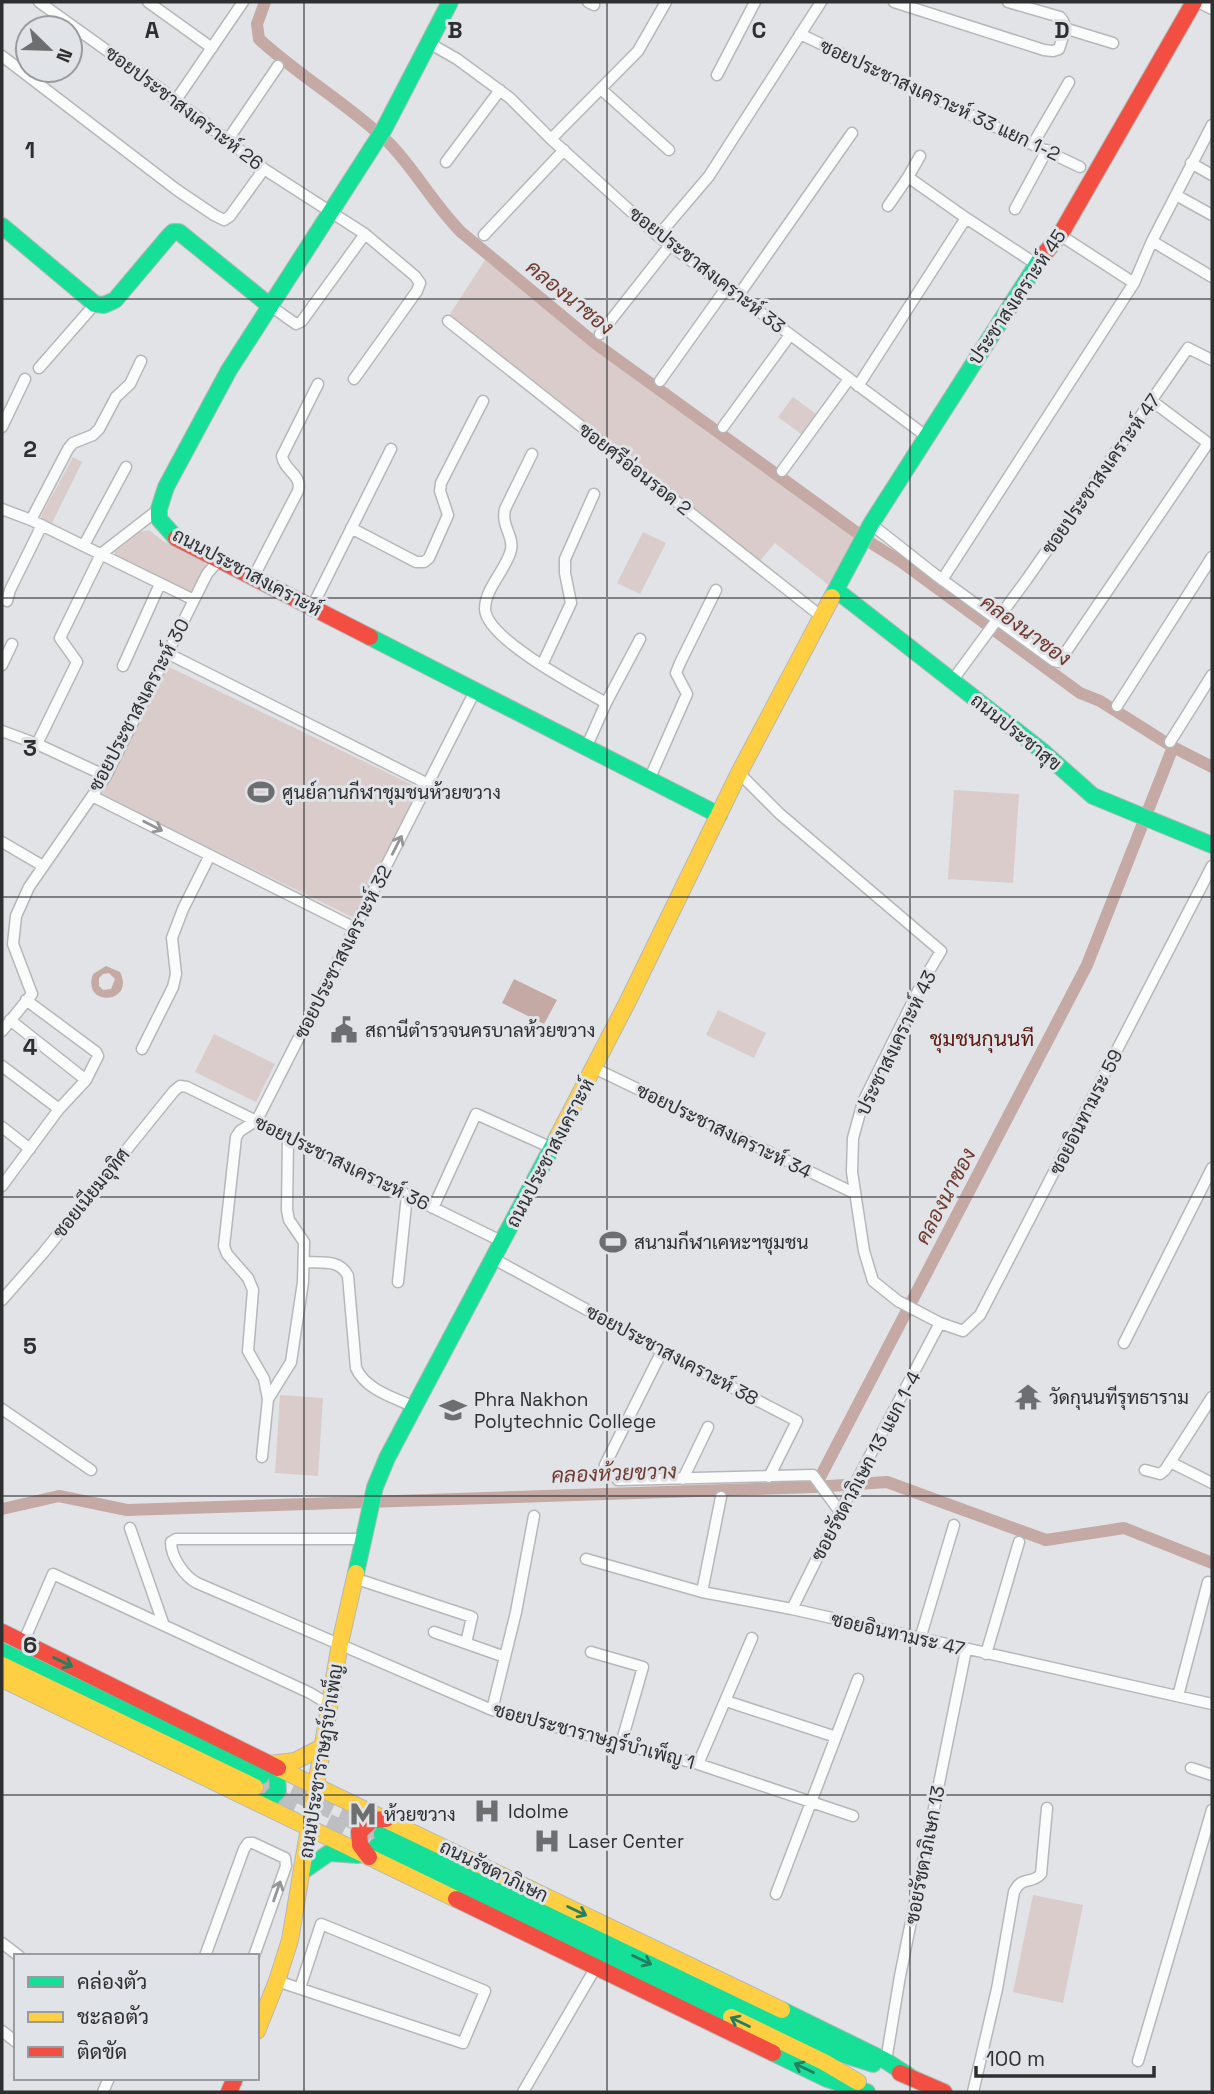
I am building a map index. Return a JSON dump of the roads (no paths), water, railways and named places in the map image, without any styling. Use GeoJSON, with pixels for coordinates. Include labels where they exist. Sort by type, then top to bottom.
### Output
{"type":"FeatureCollection","features":[{"type":"Feature","properties":{"kind":"main road","name":"ถนนประชาสงเคราะห์"},"geometry":{"type":"LineString","coordinates":[[450,2],[380,135],[269,305],[215,395],[166,487],[159,509],[159,519],[172,536],[218,561],[719,815]]}},
{"type":"Feature","properties":{"kind":"main road","name":"ประชาสงเคราะห์ 45"},"geometry":{"type":"LineString","coordinates":[[836,590],[871,524],[926,436],[1036,264],[1060,235],[1196,2]]}},
{"type":"Feature","properties":{"kind":"main road"},"geometry":{"type":"LineString","coordinates":[[2,226],[94,304],[104,305],[115,300],[169,236],[173,232],[179,232],[269,305]]}},
{"type":"Feature","properties":{"kind":"main road","name":"ถนนประชาสงเคราะห์"},"geometry":{"type":"LineString","coordinates":[[374,1487],[594,1068],[740,773],[836,590]]}},
{"type":"Feature","properties":{"kind":"main road","name":"ถนนประชาสุข"},"geometry":{"type":"LineString","coordinates":[[836,590],[1041,750],[1085,790],[1102,801],[1212,845]]}},
{"type":"Feature","properties":{"kind":"main road","name":"ถนนประชาราษฎร์บำเพ็ญ"},"geometry":{"type":"LineString","coordinates":[[259,2026],[290,1940],[340,1643],[374,1487]]}},
{"type":"Feature","properties":{"kind":"main road","name":"ถนนรัชดาภิเษก"},"geometry":{"type":"LineString","coordinates":[[2,1632],[261,1782],[309,1826],[379,1839],[886,2061],[909,2076]]}},
{"type":"Feature","properties":{"kind":"main road","name":"ถนนรัชดาภิเษก"},"geometry":{"type":"LineString","coordinates":[[2,1651],[261,1782]]}},
{"type":"Feature","properties":{"kind":"main road","name":"ถนนรัชดาภิเษก"},"geometry":{"type":"LineString","coordinates":[[2,1665],[261,1782]]}},
{"type":"Feature","properties":{"kind":"main road","name":"ถนนรัชดาภิเษก"},"geometry":{"type":"LineString","coordinates":[[2,1679],[261,1782],[316,1786],[379,1839],[596,1967],[827,2079],[867,2092]]}},
{"type":"Feature","properties":{"kind":"main road"},"geometry":{"type":"LineString","coordinates":[[261,1782],[322,1747]]}},
{"type":"Feature","properties":{"kind":"main road"},"geometry":{"type":"LineString","coordinates":[[303,1871],[329,1853],[379,1839]]}},
{"type":"Feature","properties":{"kind":"main road","name":"ถนนรัชดาภิเษก"},"geometry":{"type":"LineString","coordinates":[[379,1839],[829,2050],[909,2076],[944,2092]]}},
{"type":"Feature","properties":{"kind":"main road","name":"ถนนรัชดาภิเษก"},"geometry":{"type":"LineString","coordinates":[[379,1839],[824,2062],[876,2092]]}},
{"type":"Feature","properties":{"kind":"street","name":"ซอยประชาสงเคราะห์ 26"},"geometry":{"type":"LineString","coordinates":[[39,2],[176,100],[264,169],[365,234],[415,276],[419,283],[417,291],[354,379]]}},
{"type":"Feature","properties":{"kind":"street"},"geometry":{"type":"LineString","coordinates":[[148,2],[212,48]]}},
{"type":"Feature","properties":{"kind":"street"},"geometry":{"type":"LineString","coordinates":[[176,100],[243,2]]}},
{"type":"Feature","properties":{"kind":"street"},"geometry":{"type":"LineString","coordinates":[[551,139],[638,51],[666,2]]}},
{"type":"Feature","properties":{"kind":"street"},"geometry":{"type":"LineString","coordinates":[[717,75],[755,2]]}},
{"type":"Feature","properties":{"kind":"street"},"geometry":{"type":"LineString","coordinates":[[659,236],[709,176],[821,2]]}},
{"type":"Feature","properties":{"kind":"street"},"geometry":{"type":"LineString","coordinates":[[894,2],[1044,50],[1059,49],[1064,28],[1064,21],[1060,17],[1008,2]]}},
{"type":"Feature","properties":{"kind":"street"},"geometry":{"type":"LineString","coordinates":[[930,14],[934,2]]}},
{"type":"Feature","properties":{"kind":"street"},"geometry":{"type":"LineString","coordinates":[[1196,2],[1212,9]]}},
{"type":"Feature","properties":{"kind":"street"},"geometry":{"type":"LineString","coordinates":[[1064,28],[1113,43]]}},
{"type":"Feature","properties":{"kind":"street","name":"ซอยประชาสงเคราะห์ 33 แยก 1-2"},"geometry":{"type":"LineString","coordinates":[[800,34],[1080,167]]}},
{"type":"Feature","properties":{"kind":"street","name":"ซอยประชาสงเคราะห์ 33"},"geometry":{"type":"LineString","coordinates":[[429,43],[457,59],[500,90],[670,245],[926,436]]}},
{"type":"Feature","properties":{"kind":"street"},"geometry":{"type":"LineString","coordinates":[[2,56],[177,190],[224,220],[230,216],[264,169]]}},
{"type":"Feature","properties":{"kind":"street"},"geometry":{"type":"LineString","coordinates":[[227,141],[278,66]]}},
{"type":"Feature","properties":{"kind":"street"},"geometry":{"type":"LineString","coordinates":[[1033,144],[1069,82]]}},
{"type":"Feature","properties":{"kind":"street"},"geometry":{"type":"LineString","coordinates":[[446,162],[500,90]]}},
{"type":"Feature","properties":{"kind":"street"},"geometry":{"type":"LineString","coordinates":[[602,90],[669,150]]}},
{"type":"Feature","properties":{"kind":"street"},"geometry":{"type":"LineString","coordinates":[[942,580],[1134,283],[1152,241],[1212,125]]}},
{"type":"Feature","properties":{"kind":"street"},"geometry":{"type":"LineString","coordinates":[[738,296],[852,132]]}},
{"type":"Feature","properties":{"kind":"street"},"geometry":{"type":"LineString","coordinates":[[484,235],[564,149]]}},
{"type":"Feature","properties":{"kind":"street"},"geometry":{"type":"LineString","coordinates":[[1015,209],[1047,150]]}},
{"type":"Feature","properties":{"kind":"street"},"geometry":{"type":"LineString","coordinates":[[888,206],[920,156]]}},
{"type":"Feature","properties":{"kind":"street"},"geometry":{"type":"LineString","coordinates":[[1191,163],[1212,175]]}},
{"type":"Feature","properties":{"kind":"street"},"geometry":{"type":"LineString","coordinates":[[908,177],[1036,264]]}},
{"type":"Feature","properties":{"kind":"street"},"geometry":{"type":"LineString","coordinates":[[1176,195],[1212,215]]}},
{"type":"Feature","properties":{"kind":"street"},"geometry":{"type":"LineString","coordinates":[[782,471],[853,383],[966,218]]}},
{"type":"Feature","properties":{"kind":"street"},"geometry":{"type":"LineString","coordinates":[[269,305],[296,324],[302,321],[365,234]]}},
{"type":"Feature","properties":{"kind":"street"},"geometry":{"type":"LineString","coordinates":[[1060,235],[1134,283]]}},
{"type":"Feature","properties":{"kind":"street"},"geometry":{"type":"LineString","coordinates":[[1152,241],[1212,277]]}},
{"type":"Feature","properties":{"kind":"street"},"geometry":{"type":"LineString","coordinates":[[600,334],[670,245]]}},
{"type":"Feature","properties":{"kind":"street"},"geometry":{"type":"LineString","coordinates":[[660,381],[727,287]]}},
{"type":"Feature","properties":{"kind":"street"},"geometry":{"type":"LineString","coordinates":[[39,369],[94,304]]}},
{"type":"Feature","properties":{"kind":"street","name":"ซอยศรีอ่อนรอด 2"},"geometry":{"type":"LineString","coordinates":[[448,321],[821,617]]}},
{"type":"Feature","properties":{"kind":"street"},"geometry":{"type":"LineString","coordinates":[[723,427],[790,335]]}},
{"type":"Feature","properties":{"kind":"street","name":"ซอยประชาสงเคราะห์ 47"},"geometry":{"type":"LineString","coordinates":[[952,681],[1188,348],[1212,360]]}},
{"type":"Feature","properties":{"kind":"street"},"geometry":{"type":"LineString","coordinates":[[31,520],[68,449],[99,429],[117,397],[130,384],[141,361]]}},
{"type":"Feature","properties":{"kind":"street"},"geometry":{"type":"LineString","coordinates":[[2,427],[25,379]]}},
{"type":"Feature","properties":{"kind":"street"},"geometry":{"type":"LineString","coordinates":[[253,578],[298,491],[299,479],[283,463],[282,456],[318,384]]}},
{"type":"Feature","properties":{"kind":"street"},"geometry":{"type":"LineString","coordinates":[[351,528],[416,562],[424,562],[429,558],[448,516],[440,491],[441,483],[483,401]]}},
{"type":"Feature","properties":{"kind":"street"},"geometry":{"type":"LineString","coordinates":[[871,524],[997,621],[1059,662],[1208,443],[1152,401]]}},
{"type":"Feature","properties":{"kind":"street"},"geometry":{"type":"LineString","coordinates":[[312,607],[391,449]]}},
{"type":"Feature","properties":{"kind":"street"},"geometry":{"type":"LineString","coordinates":[[532,454],[505,509],[503,518],[512,544],[510,554],[488,595],[485,607],[488,620],[503,636],[542,665],[606,703]]}},
{"type":"Feature","properties":{"kind":"street"},"geometry":{"type":"LineString","coordinates":[[84,545],[127,467]]}},
{"type":"Feature","properties":{"kind":"street"},"geometry":{"type":"LineString","coordinates":[[542,665],[572,603],[565,573],[565,559],[594,494]]}},
{"type":"Feature","properties":{"kind":"street"},"geometry":{"type":"LineString","coordinates":[[2,509],[42,525],[194,600]]}},
{"type":"Feature","properties":{"kind":"street"},"geometry":{"type":"LineString","coordinates":[[37,744],[77,662],[60,638],[101,554],[159,509]]}},
{"type":"Feature","properties":{"kind":"street"},"geometry":{"type":"LineString","coordinates":[[7,601],[42,525]]}},
{"type":"Feature","properties":{"kind":"street"},"geometry":{"type":"LineString","coordinates":[[1117,706],[1212,557]]}},
{"type":"Feature","properties":{"kind":"street","name":"ซอยประชาสงเคราะห์ 30"},"geometry":{"type":"LineString","coordinates":[[26,1000],[32,994],[13,944],[16,916],[24,897],[106,776],[207,575],[218,561]]}},
{"type":"Feature","properties":{"kind":"street"},"geometry":{"type":"LineString","coordinates":[[123,666],[160,584]]}},
{"type":"Feature","properties":{"kind":"street"},"geometry":{"type":"LineString","coordinates":[[649,780],[688,694],[676,673],[716,590]]}},
{"type":"Feature","properties":{"kind":"street"},"geometry":{"type":"LineString","coordinates":[[586,748],[640,639]]}},
{"type":"Feature","properties":{"kind":"street"},"geometry":{"type":"LineString","coordinates":[[2,666],[12,644]]}},
{"type":"Feature","properties":{"kind":"street"},"geometry":{"type":"LineString","coordinates":[[167,653],[428,784]]}},
{"type":"Feature","properties":{"kind":"street"},"geometry":{"type":"LineString","coordinates":[[1170,743],[1212,676]]}},
{"type":"Feature","properties":{"kind":"street","name":"ซอยประชาสงเคราะห์ 32"},"geometry":{"type":"LineString","coordinates":[[268,1399],[264,1379],[248,1351],[253,1290],[248,1278],[227,1254],[223,1238],[236,1138],[240,1131],[257,1120],[475,691]]}},
{"type":"Feature","properties":{"kind":"street"},"geometry":{"type":"LineString","coordinates":[[2,731],[106,776]]}},
{"type":"Feature","properties":{"kind":"street","name":"ประชาสงเคราะห์ 43"},"geometry":{"type":"LineString","coordinates":[[740,773],[780,814],[941,951],[923,981],[863,1102],[853,1138],[852,1172],[864,1251],[873,1281],[898,1301],[940,1323]]}},
{"type":"Feature","properties":{"kind":"street"},"geometry":{"type":"LineString","coordinates":[[92,796],[355,928]]}},
{"type":"Feature","properties":{"kind":"street"},"geometry":{"type":"LineString","coordinates":[[2,842],[43,866]]}},
{"type":"Feature","properties":{"kind":"street"},"geometry":{"type":"LineString","coordinates":[[142,1049],[173,987],[176,974],[172,938],[210,855]]}},
{"type":"Feature","properties":{"kind":"street","name":"ซอยอินทามระ 59"},"geometry":{"type":"LineString","coordinates":[[940,1323],[963,1331],[980,1315],[1212,866]]}},
{"type":"Feature","properties":{"kind":"street"},"geometry":{"type":"LineString","coordinates":[[2,1031],[26,1000],[96,1052],[97,1061],[86,1080],[59,1109],[2,1186]]}},
{"type":"Feature","properties":{"kind":"street"},"geometry":{"type":"LineString","coordinates":[[10,1020],[86,1080]]}},
{"type":"Feature","properties":{"kind":"street"},"geometry":{"type":"LineString","coordinates":[[2,1066],[59,1109]]}},
{"type":"Feature","properties":{"kind":"street","name":"ซอยประชาสงเคราะห์ 34"},"geometry":{"type":"LineString","coordinates":[[594,1068],[854,1193]]}},
{"type":"Feature","properties":{"kind":"street","name":"ซอยประชาสงเคราะห์ 36"},"geometry":{"type":"LineString","coordinates":[[180,1086],[257,1120],[503,1242]]}},
{"type":"Feature","properties":{"kind":"street","name":"ซอยเนียมอุทิศ"},"geometry":{"type":"LineString","coordinates":[[2,1300],[180,1086]]}},
{"type":"Feature","properties":{"kind":"street"},"geometry":{"type":"LineString","coordinates":[[433,1208],[476,1114],[552,1148]]}},
{"type":"Feature","properties":{"kind":"street"},"geometry":{"type":"LineString","coordinates":[[2,1127],[30,1149]]}},
{"type":"Feature","properties":{"kind":"street"},"geometry":{"type":"LineString","coordinates":[[262,1457],[268,1399],[291,1362],[305,1262],[304,1242],[289,1220],[287,1210],[288,1137]]}},
{"type":"Feature","properties":{"kind":"street"},"geometry":{"type":"LineString","coordinates":[[1124,1343],[1212,1168]]}},
{"type":"Feature","properties":{"kind":"street"},"geometry":{"type":"LineString","coordinates":[[398,1282],[407,1195]]}},
{"type":"Feature","properties":{"kind":"street","name":"ซอยประชาสงเคราะห์ 38"},"geometry":{"type":"LineString","coordinates":[[494,1259],[797,1421],[769,1477]]}},
{"type":"Feature","properties":{"kind":"street"},"geometry":{"type":"LineString","coordinates":[[305,1262],[337,1263],[344,1268],[348,1276],[356,1368],[361,1379],[414,1407]]}},
{"type":"Feature","properties":{"kind":"street","name":"ซอยรัชดาภิเษก 13 แยก 1-4"},"geometry":{"type":"LineString","coordinates":[[792,1609],[846,1500],[940,1323]]}},
{"type":"Feature","properties":{"kind":"street"},"geometry":{"type":"LineString","coordinates":[[662,1351],[605,1465],[618,1480],[813,1475],[840,1512]]}},
{"type":"Feature","properties":{"kind":"street"},"geometry":{"type":"LineString","coordinates":[[1145,1470],[1160,1474],[1212,1397]]}},
{"type":"Feature","properties":{"kind":"street"},"geometry":{"type":"LineString","coordinates":[[2,1409],[91,1471]]}},
{"type":"Feature","properties":{"kind":"street"},"geometry":{"type":"LineString","coordinates":[[683,1479],[708,1427]]}},
{"type":"Feature","properties":{"kind":"street"},"geometry":{"type":"LineString","coordinates":[[1170,1462],[1212,1483]]}},
{"type":"Feature","properties":{"kind":"street"},"geometry":{"type":"LineString","coordinates":[[702,1592],[721,1497]]}},
{"type":"Feature","properties":{"kind":"street"},"geometry":{"type":"LineString","coordinates":[[492,1710],[534,1517]]}},
{"type":"Feature","properties":{"kind":"street"},"geometry":{"type":"LineString","coordinates":[[920,1639],[954,1525]]}},
{"type":"Feature","properties":{"kind":"street"},"geometry":{"type":"LineString","coordinates":[[130,1528],[163,1623]]}},
{"type":"Feature","properties":{"kind":"street","name":"ซอยประชาราษฎร์บำเพ็ญ 1"},"geometry":{"type":"LineString","coordinates":[[363,1539],[176,1539],[171,1542],[171,1548],[190,1580],[492,1710],[698,1765],[853,1816]]}},
{"type":"Feature","properties":{"kind":"street"},"geometry":{"type":"LineString","coordinates":[[986,1654],[1019,1542]]}},
{"type":"Feature","properties":{"kind":"street","name":"ซอยอินทามระ 47"},"geometry":{"type":"LineString","coordinates":[[586,1559],[702,1592],[792,1609],[1212,1704]]}},
{"type":"Feature","properties":{"kind":"street"},"geometry":{"type":"LineString","coordinates":[[23,1643],[53,1574],[163,1623],[330,1705]]}},
{"type":"Feature","properties":{"kind":"street"},"geometry":{"type":"LineString","coordinates":[[354,1578],[472,1618],[466,1643]]}},
{"type":"Feature","properties":{"kind":"street"},"geometry":{"type":"LineString","coordinates":[[1178,1696],[1208,1582]]}},
{"type":"Feature","properties":{"kind":"street"},"geometry":{"type":"LineString","coordinates":[[434,1632],[505,1657]]}},
{"type":"Feature","properties":{"kind":"street"},"geometry":{"type":"LineString","coordinates":[[698,1765],[752,1639]]}},
{"type":"Feature","properties":{"kind":"street","name":"ซอยรัชดาภิเษก 13"},"geometry":{"type":"LineString","coordinates":[[886,2061],[900,1976],[966,1650]]}},
{"type":"Feature","properties":{"kind":"street"},"geometry":{"type":"LineString","coordinates":[[591,1652],[643,1667],[621,1744]]}},
{"type":"Feature","properties":{"kind":"street"},"geometry":{"type":"LineString","coordinates":[[776,1894],[858,1679]]}},
{"type":"Feature","properties":{"kind":"street"},"geometry":{"type":"LineString","coordinates":[[726,1700],[836,1737]]}},
{"type":"Feature","properties":{"kind":"street"},"geometry":{"type":"LineString","coordinates":[[1191,1768],[1212,1775]]}},
{"type":"Feature","properties":{"kind":"street"},"geometry":{"type":"LineString","coordinates":[[973,2092],[997,1989],[1014,1892],[1022,1881],[1038,1878],[1041,1874],[1047,1808]]}},
{"type":"Feature","properties":{"kind":"street"},"geometry":{"type":"LineString","coordinates":[[1138,2061],[1212,1810]]}},
{"type":"Feature","properties":{"kind":"street"},"geometry":{"type":"LineString","coordinates":[[206,1954],[244,1849],[248,1843],[253,1843],[285,1858],[285,1866],[255,1954]]}},
{"type":"Feature","properties":{"kind":"street"},"geometry":{"type":"LineString","coordinates":[[277,1981],[463,2043],[485,1991],[321,1923],[300,1988]]}},
{"type":"Feature","properties":{"kind":"street"},"geometry":{"type":"LineString","coordinates":[[2,1958],[5,1945]]}},
{"type":"Feature","properties":{"kind":"street"},"geometry":{"type":"LineString","coordinates":[[523,2092],[596,1967]]}},
{"type":"Feature","properties":{"kind":"waterway","name":"คลองนาซอง"},"geometry":{"type":"LineString","coordinates":[[265,2],[257,24],[259,39],[375,130],[399,154],[461,232],[596,344],[1080,693],[1100,701],[1173,747],[1087,965],[815,1487]]}},
{"type":"Feature","properties":{"kind":"waterway"},"geometry":{"type":"LineString","coordinates":[[1173,747],[1212,767]]}},
{"type":"Feature","properties":{"kind":"waterway","name":"คลองห้วยขวาง"},"geometry":{"type":"LineString","coordinates":[[2,1509],[59,1496],[127,1510],[815,1487],[887,1482],[1046,1540],[1124,1528],[1212,1563]]}},
{"type":"Feature","properties":{"kind":"tunnel"},"geometry":{"type":"LineString","coordinates":[[267,1779],[378,1832]]}},
{"type":"Feature","properties":{"kind":"tunnel"},"geometry":{"type":"LineString","coordinates":[[255,1787],[370,1843]]}},
{"type":"Feature","properties":{"kind":"place","name":"ศูนย์ลานกีฬาชุมชนห้วยขวาง"},"geometry":{"type":"Point","coordinates":[261,792]}},
{"type":"Feature","properties":{"kind":"place","name":"สถานีตำรวจนครบาลห้วยขวาง"},"geometry":{"type":"Point","coordinates":[344,1030]}},
{"type":"Feature","properties":{"kind":"place","name":"สนามกีฬาเคหะฯชุมชน"},"geometry":{"type":"Point","coordinates":[613,1242]}},
{"type":"Feature","properties":{"kind":"place","name":"วัดกุนนทีรุทธาราม"},"geometry":{"type":"Point","coordinates":[1028,1397]}},
{"type":"Feature","properties":{"kind":"place","name":"Phra Nakhon Polytechnic College"},"geometry":{"type":"Point","coordinates":[453,1410]}},
{"type":"Feature","properties":{"kind":"place","name":"Idolme"},"geometry":{"type":"Point","coordinates":[487,1811]}},
{"type":"Feature","properties":{"kind":"place","name":"ห้วยขวาง"},"geometry":{"type":"Point","coordinates":[363,1814]}},
{"type":"Feature","properties":{"kind":"place","name":"Laser Center"},"geometry":{"type":"Point","coordinates":[547,1841]}},
{"type":"Feature","properties":{"kind":"district","name":"ชุมชนกุนนที"},"geometry":{"type":"Point","coordinates":[982,1038]}}]}
